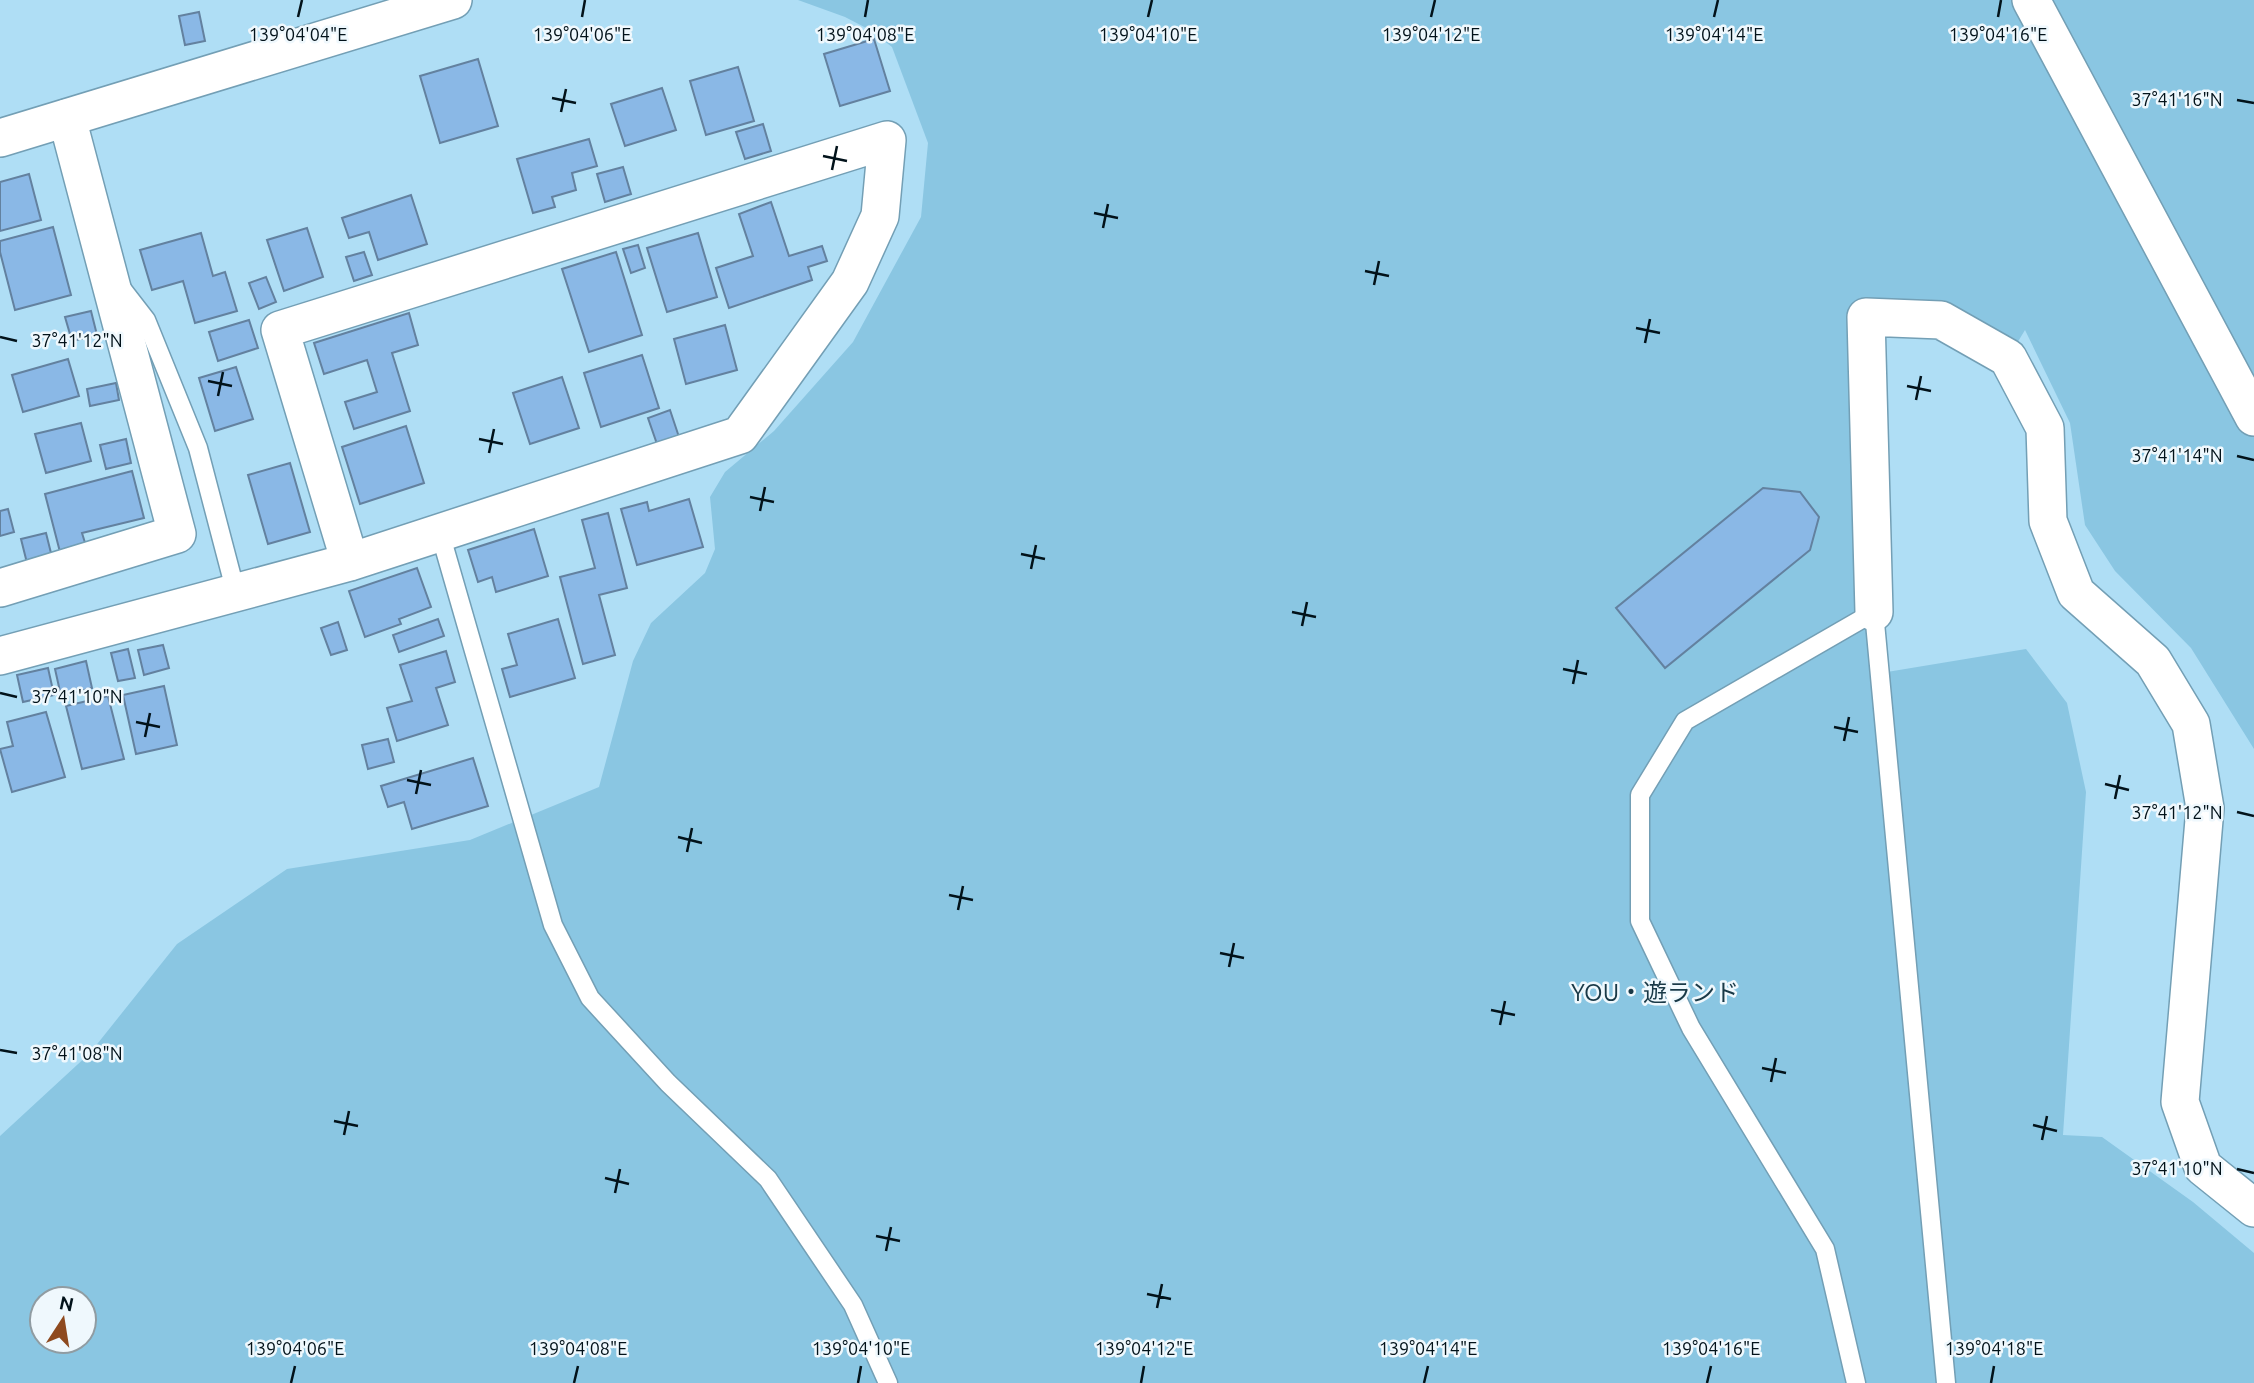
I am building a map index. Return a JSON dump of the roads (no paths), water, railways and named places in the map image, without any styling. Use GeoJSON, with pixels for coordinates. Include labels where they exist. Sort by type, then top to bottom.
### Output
{"type":"FeatureCollection","features":[{"type":"Feature","properties":{"kind":"street"},"geometry":{"type":"LineString","coordinates":[[0,138],[453,0]]}},
{"type":"Feature","properties":{"kind":"street"},"geometry":{"type":"LineString","coordinates":[[2031,0],[2254,417]]}},
{"type":"Feature","properties":{"kind":"street"},"geometry":{"type":"LineString","coordinates":[[0,588],[177,534],[67,118]]}},
{"type":"Feature","properties":{"kind":"street"},"geometry":{"type":"LineString","coordinates":[[0,656],[350,562],[740,435],[850,282],[880,216],[887,140],[280,330],[350,562]]}},
{"type":"Feature","properties":{"kind":"street"},"geometry":{"type":"LineString","coordinates":[[1874,612],[1866,317],[1941,320],[2008,358],[2045,428],[2048,521],[2076,593],[2153,661],[2192,724],[2205,808],[2180,1102],[2203,1167],[2254,1208]]}},
{"type":"Feature","properties":{"kind":"lane"},"geometry":{"type":"LineString","coordinates":[[108,270],[146,320],[198,448],[236,593]]}},
{"type":"Feature","properties":{"kind":"lane"},"geometry":{"type":"LineString","coordinates":[[440,533],[553,925],[590,998],[668,1083],[768,1179],[853,1305],[888,1383]]}},
{"type":"Feature","properties":{"kind":"lane"},"geometry":{"type":"LineString","coordinates":[[1856,1383],[1825,1249],[1691,1028],[1640,921],[1640,795],[1685,721],[1874,612],[1946,1383]]}},
{"type":"Feature","properties":{"kind":"park label","name":"YOU・遊ランド"},"geometry":{"type":"Point","coordinates":[1655,992]}}]}
